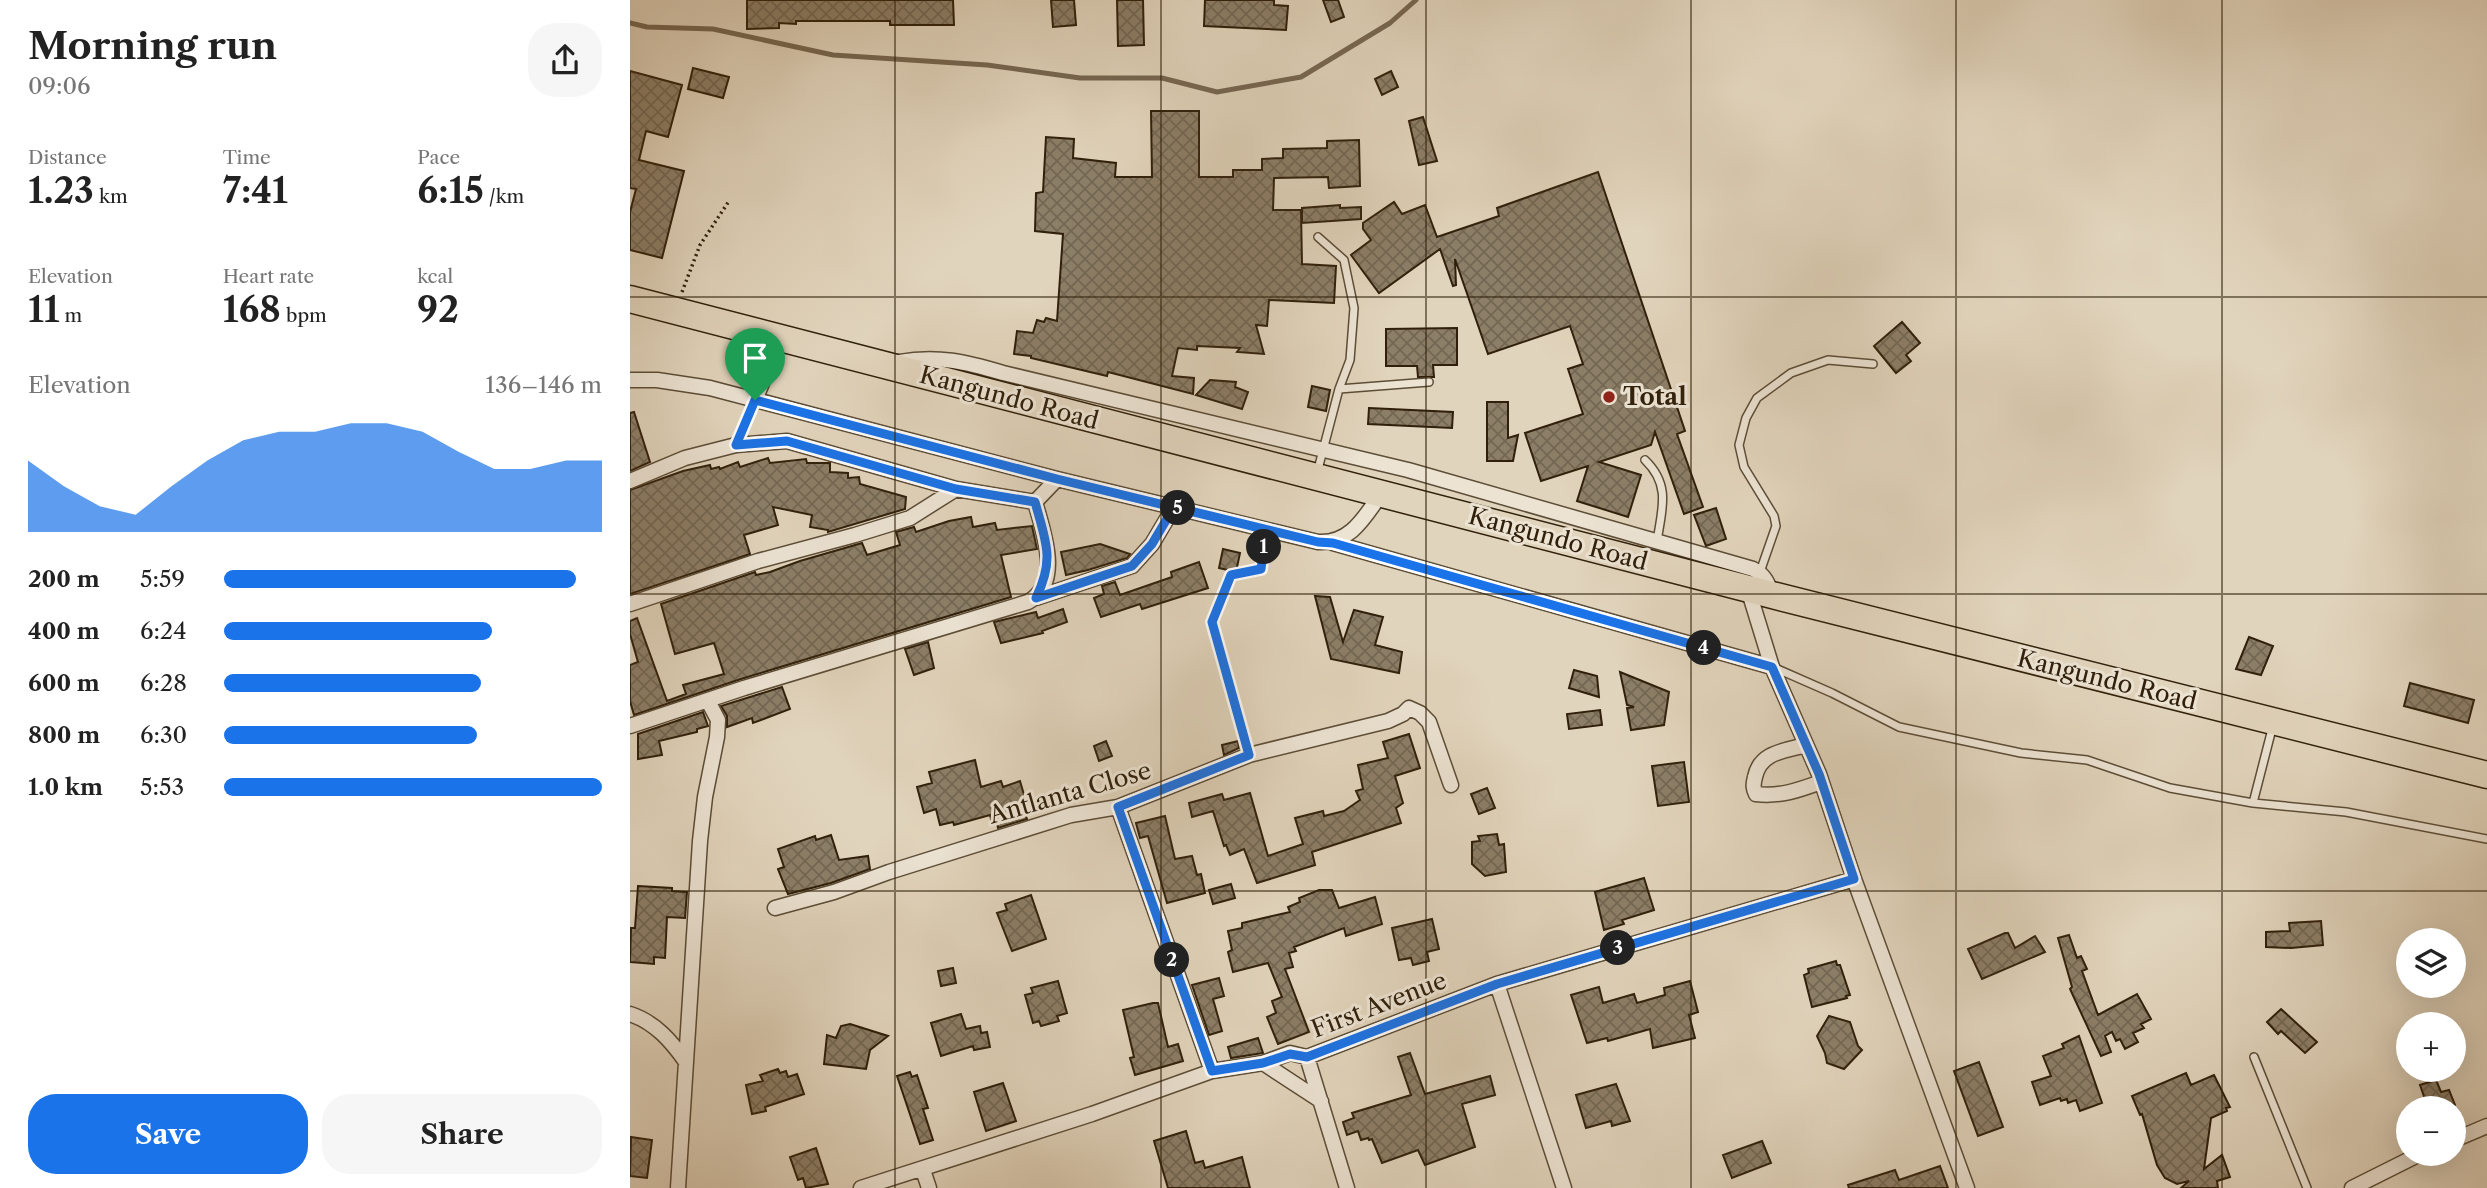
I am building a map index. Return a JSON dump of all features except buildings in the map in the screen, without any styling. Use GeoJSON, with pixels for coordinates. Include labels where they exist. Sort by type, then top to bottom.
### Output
{"type":"FeatureCollection","features":[{"type":"Feature","properties":{"kind":"highway","name":"Kangundo Road"},"geometry":{"type":"LineString","coordinates":[[630,299],[1381,494],[1760,586],[2274,722],[2487,775]]}},
{"type":"Feature","properties":{"kind":"street"},"geometry":{"type":"LineString","coordinates":[[755,400],[781,337]]}},
{"type":"Feature","properties":{"kind":"street"},"geometry":{"type":"LineString","coordinates":[[883,365],[925,358],[965,362],[1325,448],[1657,541],[1760,586],[1772,667],[1821,782],[1967,1188]]}},
{"type":"Feature","properties":{"kind":"street"},"geometry":{"type":"LineString","coordinates":[[630,380],[657,380],[710,388],[1057,479],[1266,530],[1333,543],[1772,667]]}},
{"type":"Feature","properties":{"kind":"street"},"geometry":{"type":"LineString","coordinates":[[630,481],[685,458],[736,445],[787,441],[956,489],[1035,502]]}},
{"type":"Feature","properties":{"kind":"street"},"geometry":{"type":"LineString","coordinates":[[1035,502],[1057,479]]}},
{"type":"Feature","properties":{"kind":"street"},"geometry":{"type":"LineString","coordinates":[[630,604],[758,561],[910,518],[956,489]]}},
{"type":"Feature","properties":{"kind":"street"},"geometry":{"type":"LineString","coordinates":[[1333,543],[1358,527],[1381,494]]}},
{"type":"Feature","properties":{"kind":"street"},"geometry":{"type":"LineString","coordinates":[[1035,502],[1047,544],[1048,564],[1036,598]]}},
{"type":"Feature","properties":{"kind":"street"},"geometry":{"type":"LineString","coordinates":[[630,726],[1028,602],[1132,566],[1152,544],[1174,507]]}},
{"type":"Feature","properties":{"kind":"street"},"geometry":{"type":"LineString","coordinates":[[678,1188],[701,830],[718,720],[708,701]]}},
{"type":"Feature","properties":{"kind":"street","name":"Antlanta Close"},"geometry":{"type":"LineString","coordinates":[[775,908],[834,892],[1070,815],[1118,807],[1249,755],[1388,722],[1409,708],[1420,713],[1429,722],[1451,785]]}},
{"type":"Feature","properties":{"kind":"street"},"geometry":{"type":"LineString","coordinates":[[1806,745],[1764,759],[1758,765],[1753,788],[1756,794],[1769,796],[1791,793],[1821,782]]}},
{"type":"Feature","properties":{"kind":"street"},"geometry":{"type":"LineString","coordinates":[[1118,807],[1212,1071]]}},
{"type":"Feature","properties":{"kind":"street","name":"First Avenue"},"geometry":{"type":"LineString","coordinates":[[861,1188],[1092,1114],[1212,1071],[1263,1063],[1290,1054],[1307,1057],[1497,984],[1854,879]]}},
{"type":"Feature","properties":{"kind":"street"},"geometry":{"type":"LineString","coordinates":[[1497,984],[1564,1188]]}},
{"type":"Feature","properties":{"kind":"street"},"geometry":{"type":"LineString","coordinates":[[630,1014],[643,1018],[672,1042],[686,1062]]}},
{"type":"Feature","properties":{"kind":"street"},"geometry":{"type":"LineString","coordinates":[[1307,1057],[1347,1188]]}},
{"type":"Feature","properties":{"kind":"street"},"geometry":{"type":"LineString","coordinates":[[1263,1063],[1321,1101]]}},
{"type":"Feature","properties":{"kind":"street"},"geometry":{"type":"LineString","coordinates":[[2466,1135],[2487,1126]]}},
{"type":"Feature","properties":{"kind":"street"},"geometry":{"type":"LineString","coordinates":[[2352,1188],[2396,1166]]}},
{"type":"Feature","properties":{"kind":"street"},"geometry":{"type":"LineString","coordinates":[[923,1170],[929,1188]]}},
{"type":"Feature","properties":{"kind":"lane"},"geometry":{"type":"LineString","coordinates":[[1316,477],[1339,389],[1350,360],[1354,308],[1344,260],[1318,237]]}},
{"type":"Feature","properties":{"kind":"lane"},"geometry":{"type":"LineString","coordinates":[[1760,586],[1776,526],[1774,516],[1744,467],[1740,445],[1746,418],[1757,398],[1791,373],[1828,360],[1873,364]]}},
{"type":"Feature","properties":{"kind":"lane"},"geometry":{"type":"LineString","coordinates":[[1339,389],[1429,382]]}},
{"type":"Feature","properties":{"kind":"lane"},"geometry":{"type":"LineString","coordinates":[[1644,460],[1656,471],[1661,482],[1662,507],[1657,541]]}},
{"type":"Feature","properties":{"kind":"lane"},"geometry":{"type":"LineString","coordinates":[[1772,667],[1832,693],[1899,727],[2021,752],[2087,760],[2170,788],[2253,803],[2346,812],[2487,839]]}},
{"type":"Feature","properties":{"kind":"lane"},"geometry":{"type":"LineString","coordinates":[[2253,803],[2274,722]]}},
{"type":"Feature","properties":{"kind":"lane"},"geometry":{"type":"LineString","coordinates":[[2254,1057],[2307,1188]]}},
{"type":"Feature","properties":{"kind":"path"},"geometry":{"type":"LineString","coordinates":[[675,310],[700,245],[729,201]]}},
{"type":"Feature","properties":{"kind":"path"},"geometry":{"type":"LineString","coordinates":[[736,445],[755,400]]}},
{"type":"Feature","properties":{"kind":"path"},"geometry":{"type":"LineString","coordinates":[[1249,755],[1212,622],[1231,575],[1261,569],[1266,530]]}},
{"type":"Feature","properties":{"kind":"waterway"},"geometry":{"type":"LineString","coordinates":[[630,23],[647,27],[713,29],[833,55],[987,65],[1080,78],[1162,78],[1217,92],[1301,77],[1390,23],[1416,0]]}},
{"type":"Feature","properties":{"kind":"place","name":"Total"},"geometry":{"type":"Point","coordinates":[1609,397]}},
{"type":"Feature","properties":{"kind":"route"},"geometry":{"type":"LineString","coordinates":[[755,400],[736,445],[787,441],[956,489],[1035,502],[1047,544],[1048,564],[1036,598],[1132,566],[1152,544],[1174,507],[1318,542],[1333,543],[1772,667],[1819,774],[1854,879],[1497,984],[1307,1057],[1290,1054],[1263,1063],[1212,1071],[1118,807],[1249,755],[1212,622],[1231,575],[1261,569],[1266,530],[1247,525],[1057,479],[755,400]]}}]}
